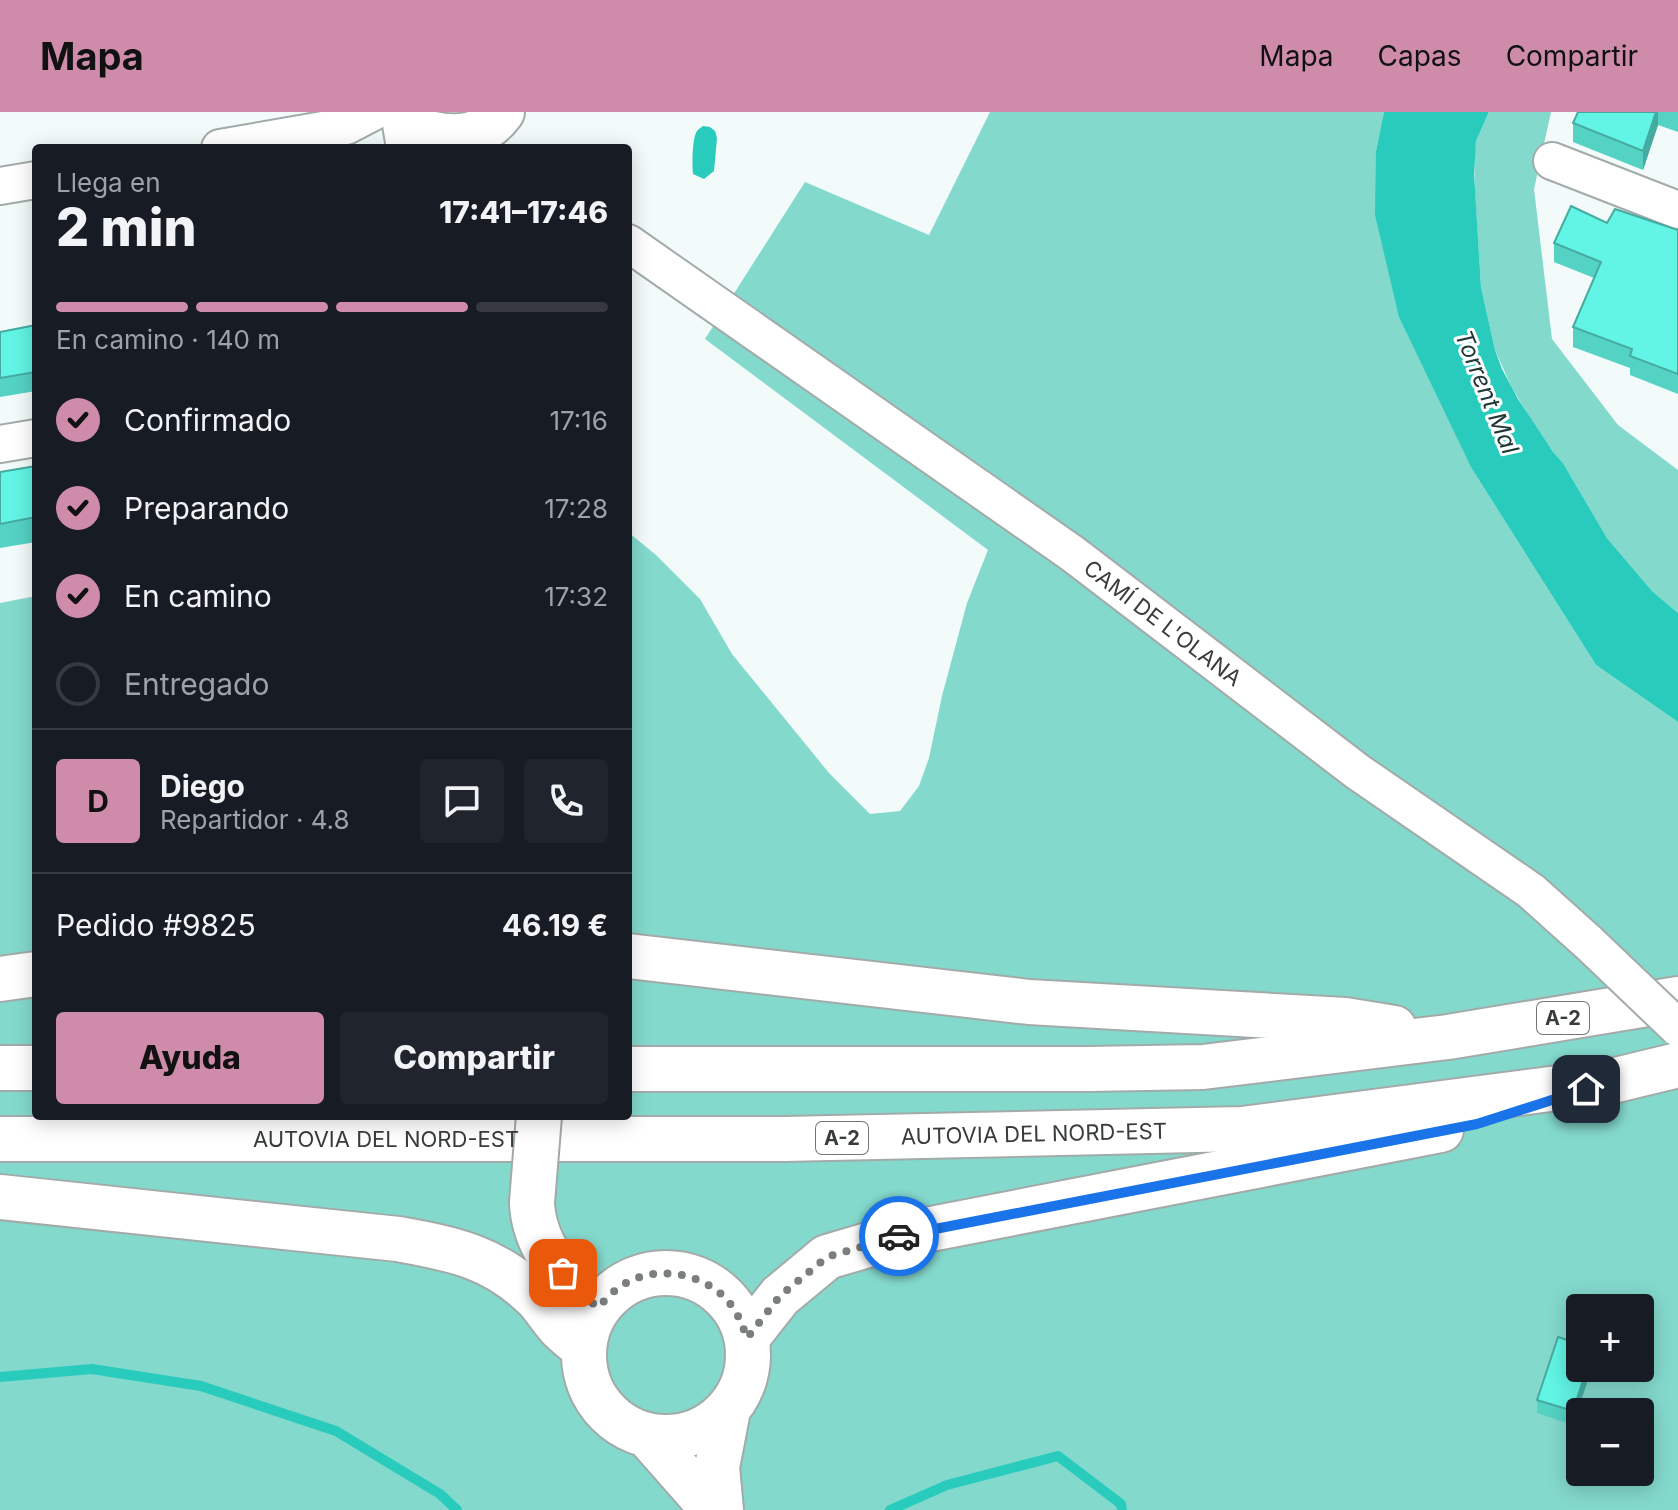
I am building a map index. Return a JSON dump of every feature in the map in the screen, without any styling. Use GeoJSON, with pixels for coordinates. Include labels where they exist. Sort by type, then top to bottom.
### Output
{"type":"FeatureCollection","features":[{"type":"Feature","properties":{"kind":"main road"},"geometry":{"type":"LineString","coordinates":[[413,130],[444,137],[488,134]]}},
{"type":"Feature","properties":{"kind":"main road"},"geometry":{"type":"LineString","coordinates":[[632,956],[1029,1002],[1345,1020],[1448,1037]]}},
{"type":"Feature","properties":{"kind":"main road"},"geometry":{"type":"LineString","coordinates":[[0,979],[32,975]]}},
{"type":"Feature","properties":{"kind":"main road","name":"A-2"},"geometry":{"type":"LineString","coordinates":[[632,1069],[1203,1067],[1448,1037],[1678,999]]}},
{"type":"Feature","properties":{"kind":"main road","name":"AUTOVIA DEL NORD-EST"},"geometry":{"type":"LineString","coordinates":[[0,1139],[784,1139],[1242,1129],[1612,1081],[1678,1065]]}},
{"type":"Feature","properties":{"kind":"main road"},"geometry":{"type":"LineString","coordinates":[[0,1068],[32,1068]]}},
{"type":"Feature","properties":{"kind":"main road"},"geometry":{"type":"LineString","coordinates":[[747,1338],[780,1296],[827,1257],[905,1234],[1477,1124],[1612,1081]]}},
{"type":"Feature","properties":{"kind":"main road"},"geometry":{"type":"LineString","coordinates":[[539,1120],[532,1202],[536,1232],[552,1260],[584,1298],[599,1307]]}},
{"type":"Feature","properties":{"kind":"main road"},"geometry":{"type":"LineString","coordinates":[[0,1197],[398,1239],[438,1246],[476,1257],[508,1274],[583,1348]]}},
{"type":"Feature","properties":{"kind":"main road"},"geometry":{"type":"LineString","coordinates":[[669,1273],[696,1278],[719,1292],[737,1313],[747,1338],[748,1367],[739,1393],[728,1410],[701,1430],[677,1437],[647,1435],[625,1427],[608,1415],[593,1395],[585,1373],[583,1348],[588,1327],[599,1307],[618,1288],[642,1276],[669,1273]]}},
{"type":"Feature","properties":{"kind":"main road"},"geometry":{"type":"LineString","coordinates":[[721,1510],[717,1467],[728,1410]]}},
{"type":"Feature","properties":{"kind":"main road"},"geometry":{"type":"LineString","coordinates":[[647,1435],[713,1510]]}},
{"type":"Feature","properties":{"kind":"street"},"geometry":{"type":"LineString","coordinates":[[243,144],[346,126],[373,112]]}},
{"type":"Feature","properties":{"kind":"street"},"geometry":{"type":"LineString","coordinates":[[1552,161],[1678,210]]}},
{"type":"Feature","properties":{"kind":"street"},"geometry":{"type":"LineString","coordinates":[[0,186],[32,181]]}},
{"type":"Feature","properties":{"kind":"street","name":"CAMÍ DE L'OLANA"},"geometry":{"type":"LineString","coordinates":[[632,246],[1073,554],[1358,772],[1510,875],[1589,943],[1678,1028]]}},
{"type":"Feature","properties":{"kind":"street"},"geometry":{"type":"LineString","coordinates":[[0,444],[32,439]]}},
{"type":"Feature","properties":{"kind":"green space"},"geometry":{"type":"Polygon","coordinates":[[[990,112],[1384,112],[1376,151],[1472,469],[1596,665],[1678,722],[1678,1510],[0,1510],[0,603],[32,597],[32,1120],[632,1120],[632,535],[700,599],[732,654],[829,773],[870,814],[900,811],[919,786],[929,758],[967,603],[988,550],[705,339],[805,182],[929,235],[990,112]]]}},
{"type":"Feature","properties":{"kind":"green space"},"geometry":{"type":"Polygon","coordinates":[[[1489,112],[1551,112],[1534,189],[1552,339],[1618,425],[1678,470],[1678,613],[1652,591],[1607,538],[1563,463],[1536,428],[1511,386],[1495,350],[1481,287],[1474,158],[1476,141],[1489,112]]]}},
{"type":"Feature","properties":{"kind":"water","name":"Torrent Mal"},"geometry":{"type":"Polygon","coordinates":[[[1384,112],[1489,112],[1476,141],[1474,173],[1481,287],[1495,350],[1518,399],[1563,463],[1607,538],[1652,591],[1678,613],[1678,722],[1596,665],[1472,469],[1399,317],[1375,215],[1376,151],[1384,112]]]}},
{"type":"Feature","properties":{"kind":"water"},"geometry":{"type":"Polygon","coordinates":[[[703,126],[715,131],[717,138],[714,171],[704,179],[693,174],[692,165],[695,135],[703,126]]]}},
{"type":"Feature","properties":{"kind":"building"},"geometry":{"type":"Polygon","coordinates":[[[1578,112],[1656,112],[1643,151],[1573,123],[1578,112]]]}},
{"type":"Feature","properties":{"kind":"building"},"geometry":{"type":"Polygon","coordinates":[[[1571,206],[1607,223],[1615,209],[1678,230],[1678,374],[1630,356],[1632,349],[1573,327],[1601,262],[1554,243],[1571,206]]]}},
{"type":"Feature","properties":{"kind":"building"},"geometry":{"type":"Polygon","coordinates":[[[32,326],[32,373],[0,378],[0,332],[32,326]]]}},
{"type":"Feature","properties":{"kind":"building"},"geometry":{"type":"Polygon","coordinates":[[[32,467],[32,518],[0,524],[0,472],[32,467]]]}},
{"type":"Feature","properties":{"kind":"building"},"geometry":{"type":"Polygon","coordinates":[[[1558,1337],[1566,1340],[1566,1382],[1582,1382],[1577,1398],[1566,1398],[1566,1409],[1537,1400],[1558,1337]]]}},
{"type":"Feature","properties":{"kind":"waterway"},"geometry":{"type":"LineString","coordinates":[[0,1377],[92,1369],[201,1386],[336,1431],[440,1494],[457,1510]]}},
{"type":"Feature","properties":{"kind":"waterway"},"geometry":{"type":"LineString","coordinates":[[890,1510],[947,1485],[1058,1456],[1121,1504],[1122,1510]]}},
{"type":"Feature","properties":{"kind":"way so far"},"geometry":{"type":"LineString","coordinates":[[563,1273],[584,1298],[599,1307],[618,1288],[642,1276],[669,1273],[696,1278],[719,1292],[737,1313],[747,1338],[780,1296],[827,1257],[899,1236]]}},
{"type":"Feature","properties":{"kind":"route"},"geometry":{"type":"LineString","coordinates":[[899,1236],[1477,1124],[1586,1089]]}}]}
